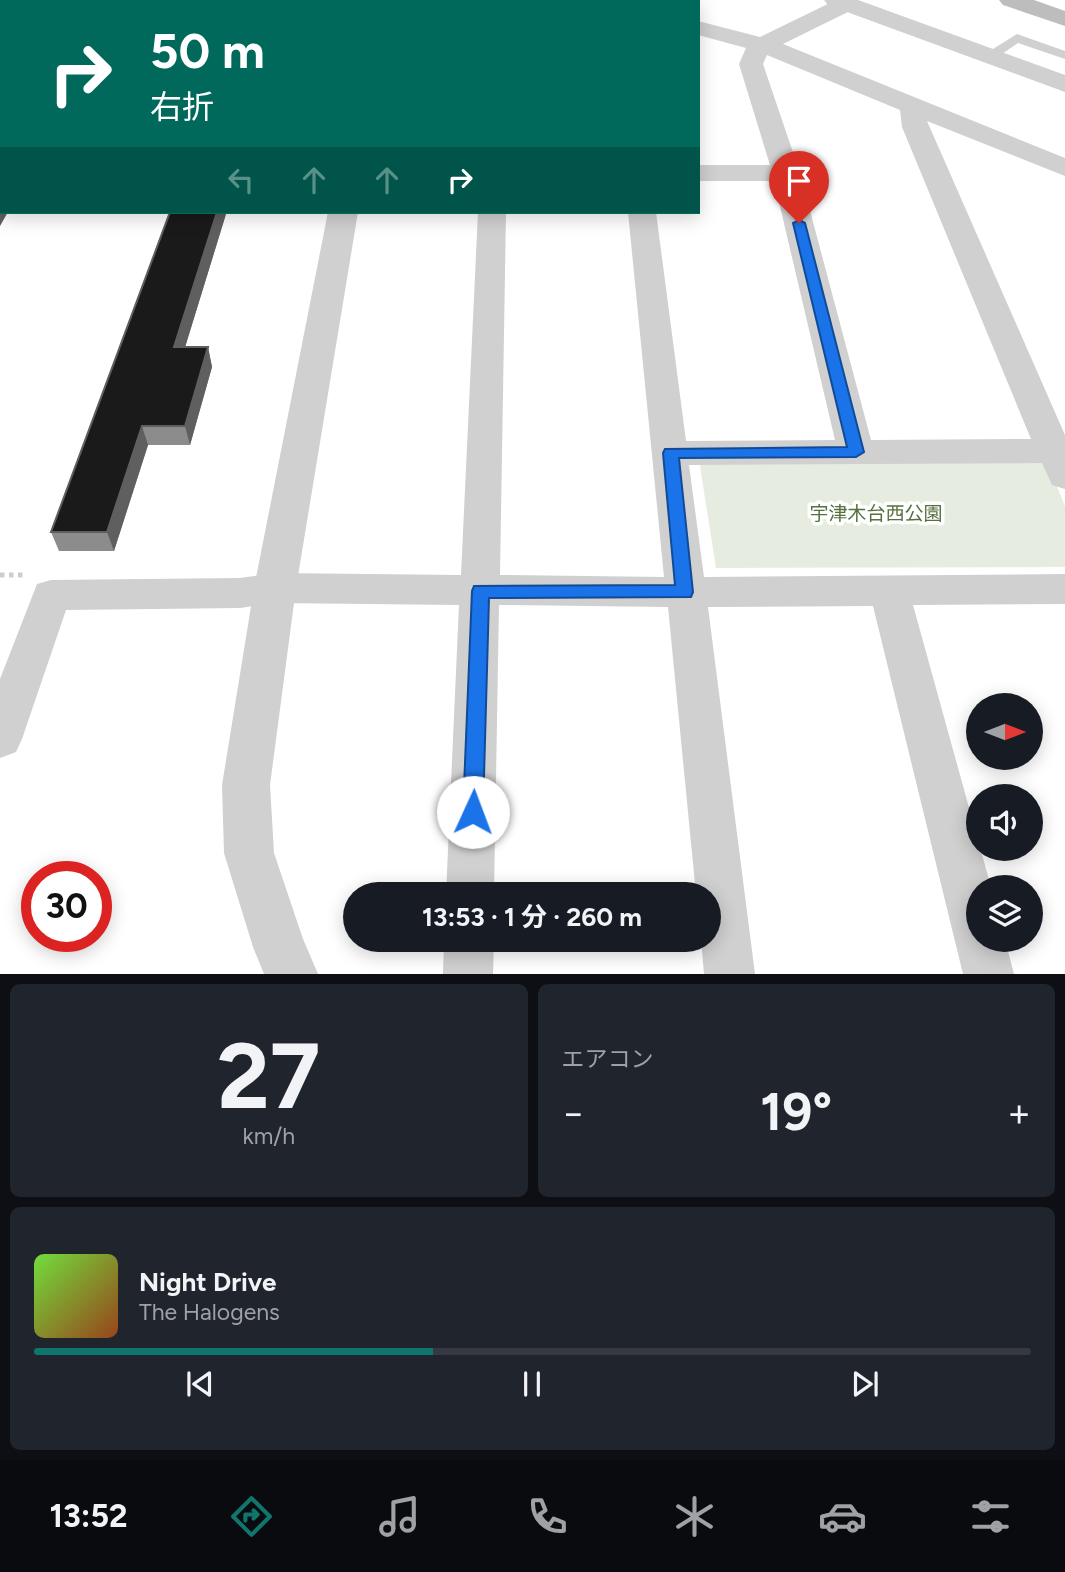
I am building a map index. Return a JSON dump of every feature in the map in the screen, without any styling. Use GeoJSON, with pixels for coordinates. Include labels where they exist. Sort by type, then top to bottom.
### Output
{"type":"FeatureCollection","features":[{"type":"Feature","properties":{"kind":"main road"},"geometry":{"type":"LineString","coordinates":[[1011,0],[1065,19]]}},
{"type":"Feature","properties":{"kind":"street"},"geometry":{"type":"LineString","coordinates":[[856,452],[786,173],[751,64],[753,55],[763,45],[841,2],[989,57],[1059,76]]}},
{"type":"Feature","properties":{"kind":"street"},"geometry":{"type":"LineString","coordinates":[[700,29],[763,45],[1065,168]]}},
{"type":"Feature","properties":{"kind":"street"},"geometry":{"type":"LineString","coordinates":[[670,453],[856,452],[1061,460],[915,127],[912,105]]}},
{"type":"Feature","properties":{"kind":"street"},"geometry":{"type":"LineString","coordinates":[[700,173],[786,173]]}},
{"type":"Feature","properties":{"kind":"street"},"geometry":{"type":"LineString","coordinates":[[292,974],[279,947],[250,853],[246,785],[275,587],[343,214]]}},
{"type":"Feature","properties":{"kind":"street"},"geometry":{"type":"LineString","coordinates":[[470,882],[492,214]]}},
{"type":"Feature","properties":{"kind":"street"},"geometry":{"type":"LineString","coordinates":[[642,214],[730,974]]}},
{"type":"Feature","properties":{"kind":"street"},"geometry":{"type":"LineString","coordinates":[[0,739],[51,595],[240,593],[275,587],[685,592],[1065,589]]}},
{"type":"Feature","properties":{"kind":"street"},"geometry":{"type":"LineString","coordinates":[[889,591],[966,886]]}},
{"type":"Feature","properties":{"kind":"street"},"geometry":{"type":"LineString","coordinates":[[468,974],[469,952]]}},
{"type":"Feature","properties":{"kind":"street"},"geometry":{"type":"LineString","coordinates":[[983,952],[989,974]]}},
{"type":"Feature","properties":{"kind":"lane"},"geometry":{"type":"LineString","coordinates":[[989,57],[1017,38],[1065,55]]}},
{"type":"Feature","properties":{"kind":"green space","name":"宇津木台西公園"},"geometry":{"type":"Polygon","coordinates":[[[1045,457],[1065,506],[1065,567],[716,568],[699,460],[1045,457]]]}},
{"type":"Feature","properties":{"kind":"building"},"geometry":{"type":"Polygon","coordinates":[[[169,214],[216,214],[174,347],[208,347],[185,426],[142,426],[107,532],[51,532],[169,214]]]}},
{"type":"Feature","properties":{"kind":"route"},"geometry":{"type":"LineString","coordinates":[[473,812],[480,591],[685,592],[670,453],[856,452],[799,223]]}}]}
